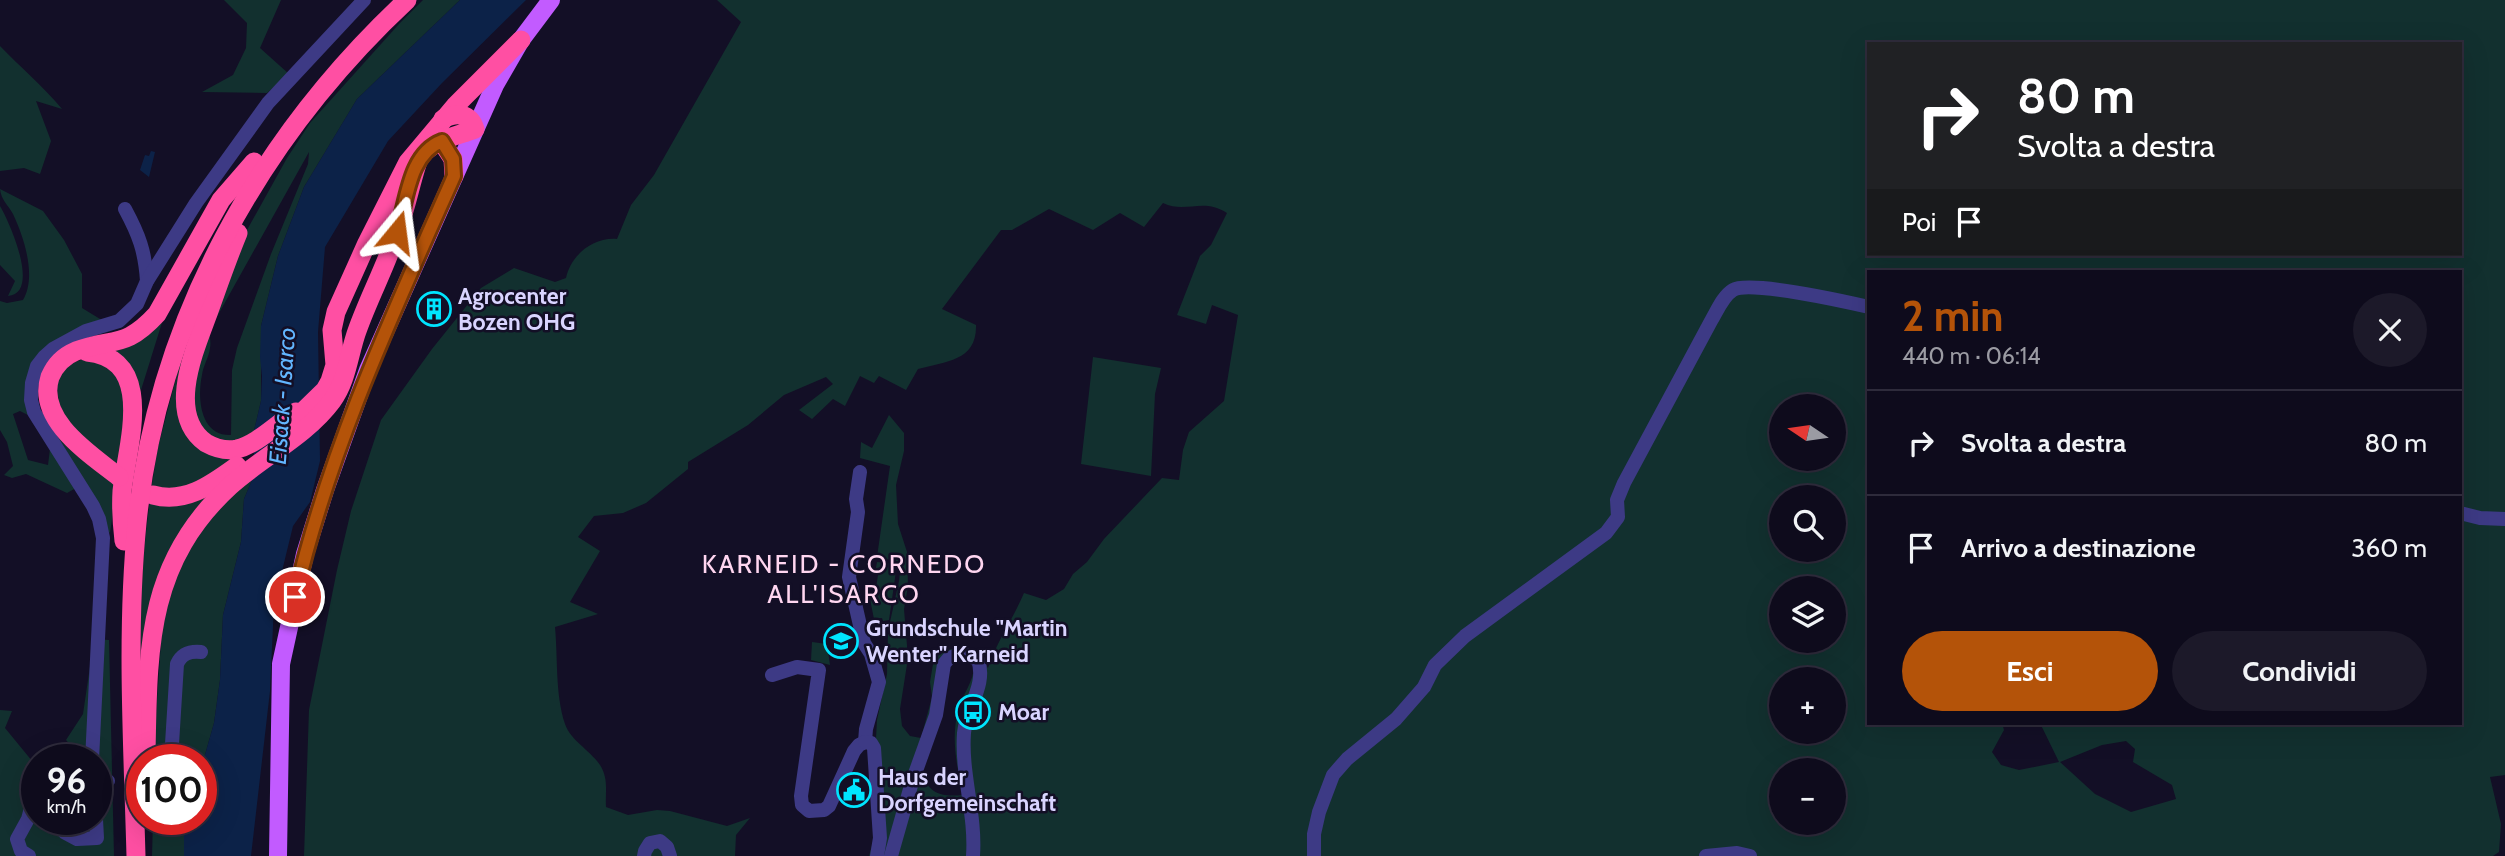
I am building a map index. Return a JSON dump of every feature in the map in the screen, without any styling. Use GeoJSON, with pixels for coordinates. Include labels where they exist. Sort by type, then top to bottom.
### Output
{"type":"FeatureCollection","features":[{"type":"Feature","properties":{"kind":"highway"},"geometry":{"type":"LineString","coordinates":[[119,477],[67,433],[56,419],[51,408],[48,385],[51,374],[57,364],[75,352],[127,339],[143,330],[158,314],[221,200],[254,162],[307,90],[391,0]]}},
{"type":"Feature","properties":{"kind":"highway"},"geometry":{"type":"LineString","coordinates":[[136,856],[132,614],[137,523],[150,439],[171,360],[207,270],[255,181],[310,104],[348,59],[407,0]]}},
{"type":"Feature","properties":{"kind":"highway"},"geometry":{"type":"LineString","coordinates":[[328,396],[334,371],[333,321],[367,243],[408,162],[443,119],[521,40]]}},
{"type":"Feature","properties":{"kind":"highway"},"geometry":{"type":"LineString","coordinates":[[310,104],[246,216],[200,339],[187,383],[187,411],[195,431],[202,439],[219,449],[235,449],[252,442],[278,423],[312,411]]}},
{"type":"Feature","properties":{"kind":"highway"},"geometry":{"type":"LineString","coordinates":[[153,495],[176,498],[231,478],[312,411],[342,381],[356,333],[397,232],[418,161],[429,147],[475,130],[471,119],[462,115],[451,115],[443,119]]}},
{"type":"Feature","properties":{"kind":"highway"},"geometry":{"type":"LineString","coordinates":[[442,141],[453,159],[454,176]]}},
{"type":"Feature","properties":{"kind":"highway"},"geometry":{"type":"LineString","coordinates":[[124,541],[139,438],[171,327],[206,247],[254,162]]}},
{"type":"Feature","properties":{"kind":"highway"},"geometry":{"type":"LineString","coordinates":[[75,352],[106,355],[119,365],[129,384],[133,421],[122,495],[124,541],[120,663],[125,856]]}},
{"type":"Feature","properties":{"kind":"highway"},"geometry":{"type":"LineString","coordinates":[[147,744],[150,648],[166,576],[193,528],[231,478],[282,433],[312,411]]}},
{"type":"Feature","properties":{"kind":"highway"},"geometry":{"type":"LineString","coordinates":[[142,856],[144,835]]}},
{"type":"Feature","properties":{"kind":"main road"},"geometry":{"type":"LineString","coordinates":[[278,856],[281,664],[305,554],[325,490],[368,370],[495,85],[521,40],[551,0]]}},
{"type":"Feature","properties":{"kind":"street"},"geometry":{"type":"LineString","coordinates":[[93,744],[103,538],[93,506],[39,422],[31,400],[37,366],[53,349],[86,331],[120,321],[137,304],[147,281],[196,203],[268,103],[364,0]]}},
{"type":"Feature","properties":{"kind":"street"},"geometry":{"type":"LineString","coordinates":[[125,209],[141,239],[146,257],[147,281]]}},
{"type":"Feature","properties":{"kind":"street"},"geometry":{"type":"LineString","coordinates":[[1314,856],[1314,834],[1319,812],[1333,775],[1347,759],[1396,719],[1424,687],[1435,665],[1465,636],[1606,533],[1618,517],[1617,500],[1624,483],[1711,321],[1722,302],[1734,289],[1749,287],[1777,290],[1867,307]]}},
{"type":"Feature","properties":{"kind":"street"},"geometry":{"type":"LineString","coordinates":[[860,472],[856,499],[858,512],[849,578],[864,643],[871,654],[879,682],[865,742]]}},
{"type":"Feature","properties":{"kind":"street"},"geometry":{"type":"LineString","coordinates":[[2462,514],[2480,518],[2505,519]]}},
{"type":"Feature","properties":{"kind":"street"},"geometry":{"type":"LineString","coordinates":[[172,744],[177,664],[185,654],[201,652]]}},
{"type":"Feature","properties":{"kind":"street"},"geometry":{"type":"LineString","coordinates":[[891,856],[904,807],[936,715],[944,664],[948,658],[963,653],[978,660],[981,675],[964,732],[973,821],[973,856]]}},
{"type":"Feature","properties":{"kind":"street"},"geometry":{"type":"LineString","coordinates":[[772,675],[797,667],[819,670],[802,796],[802,805],[809,811],[816,812],[829,806],[859,745],[871,743],[874,748],[880,838],[877,856]]}},
{"type":"Feature","properties":{"kind":"street"},"geometry":{"type":"LineString","coordinates":[[21,832],[17,839],[21,851],[29,856]]}},
{"type":"Feature","properties":{"kind":"street"},"geometry":{"type":"LineString","coordinates":[[70,835],[77,839],[96,838],[96,835]]}},
{"type":"Feature","properties":{"kind":"street"},"geometry":{"type":"LineString","coordinates":[[645,856],[650,843],[660,841],[667,847],[670,856]]}},
{"type":"Feature","properties":{"kind":"street"},"geometry":{"type":"LineString","coordinates":[[1706,856],[1737,853],[1750,856]]}},
{"type":"Feature","properties":{"kind":"green space"},"geometry":{"type":"Polygon","coordinates":[[[224,0],[281,0],[260,48],[289,74],[267,93],[202,92],[233,75],[246,48],[247,23],[224,0]]]}},
{"type":"Feature","properties":{"kind":"green space"},"geometry":{"type":"Polygon","coordinates":[[[423,0],[460,0],[357,99],[304,187],[278,256],[261,326],[261,401],[253,435],[236,445],[200,431],[191,394],[209,332],[210,346],[200,394],[203,414],[213,429],[221,434],[231,435],[232,370],[237,348],[271,254],[308,164],[309,152],[210,330],[247,230],[310,123],[423,0]]]}},
{"type":"Feature","properties":{"kind":"green space"},"geometry":{"type":"Polygon","coordinates":[[[717,0],[2505,0],[2505,775],[2490,777],[2501,824],[2499,852],[2493,856],[869,856],[874,838],[872,811],[877,720],[887,674],[888,631],[901,562],[877,557],[890,466],[860,458],[861,442],[872,448],[889,415],[904,433],[904,451],[896,485],[898,524],[907,552],[908,586],[904,609],[908,658],[900,709],[902,726],[910,736],[921,738],[932,697],[930,682],[934,658],[951,649],[965,647],[977,653],[988,668],[1024,593],[1046,600],[1064,589],[1073,574],[1087,562],[1104,539],[1162,478],[1179,480],[1183,450],[1189,432],[1224,401],[1238,315],[1212,305],[1206,324],[1177,315],[1200,256],[1211,245],[1227,213],[1210,206],[1179,207],[1163,203],[1144,227],[1120,213],[1093,230],[1049,209],[1012,230],[1001,230],[942,309],[976,325],[975,337],[965,353],[958,358],[918,369],[906,390],[879,376],[874,383],[860,376],[845,406],[833,399],[812,419],[799,410],[833,384],[826,377],[784,395],[748,425],[688,462],[688,469],[646,503],[623,513],[594,516],[578,537],[600,551],[570,602],[598,614],[555,627],[557,676],[565,724],[603,770],[606,780],[606,807],[628,815],[657,810],[670,811],[727,826],[750,818],[736,835],[735,856],[304,856],[309,710],[351,511],[381,420],[432,349],[481,288],[514,268],[555,282],[566,278],[573,262],[584,249],[600,241],[617,239],[631,205],[654,175],[741,22],[717,0]],[[959,660],[950,664],[921,772],[932,789],[948,795],[963,795],[955,751],[955,730],[959,708],[974,667],[971,663],[959,660]],[[2126,741],[2102,745],[2060,762],[2095,794],[2131,812],[2176,799],[2172,785],[2133,762],[2135,749],[2126,741]]]}},
{"type":"Feature","properties":{"kind":"green space"},"geometry":{"type":"Polygon","coordinates":[[[0,46],[62,109],[36,101],[51,141],[40,174],[24,168],[0,171],[0,46]]]}},
{"type":"Feature","properties":{"kind":"green space"},"geometry":{"type":"Polygon","coordinates":[[[0,189],[43,211],[64,240],[82,274],[82,308],[105,322],[46,348],[28,415],[20,411],[13,414],[28,460],[48,465],[50,449],[76,488],[67,493],[26,474],[12,478],[4,475],[13,466],[7,442],[0,430],[0,301],[7,303],[23,300],[27,291],[29,269],[21,234],[0,189]]]}},
{"type":"Feature","properties":{"kind":"green space"},"geometry":{"type":"Polygon","coordinates":[[[0,206],[16,241],[23,271],[18,292],[8,296],[15,281],[0,265],[0,206]]]}},
{"type":"Feature","properties":{"kind":"green space"},"geometry":{"type":"Polygon","coordinates":[[[165,313],[136,406],[109,353],[165,313]]]}},
{"type":"Feature","properties":{"kind":"green space"},"geometry":{"type":"Polygon","coordinates":[[[1093,357],[1161,368],[1155,394],[1151,476],[1081,464],[1093,357]]]}},
{"type":"Feature","properties":{"kind":"green space"},"geometry":{"type":"Polygon","coordinates":[[[86,359],[104,362],[124,387],[127,409],[118,468],[74,431],[60,412],[57,388],[60,376],[72,363],[86,359]]]}},
{"type":"Feature","properties":{"kind":"green space"},"geometry":{"type":"Polygon","coordinates":[[[181,359],[185,421],[242,453],[193,487],[151,490],[158,447],[181,359]]]}},
{"type":"Feature","properties":{"kind":"green space"},"geometry":{"type":"Polygon","coordinates":[[[52,432],[117,485],[110,533],[107,530],[52,432]]]}},
{"type":"Feature","properties":{"kind":"green space"},"geometry":{"type":"Polygon","coordinates":[[[255,473],[244,499],[241,542],[223,615],[220,680],[208,744],[154,744],[164,598],[197,530],[255,473]]]}},
{"type":"Feature","properties":{"kind":"green space"},"geometry":{"type":"Polygon","coordinates":[[[212,490],[193,519],[141,686],[142,593],[150,500],[212,490]]]}},
{"type":"Feature","properties":{"kind":"green space"},"geometry":{"type":"Polygon","coordinates":[[[877,562],[897,564],[889,620],[883,621],[882,618],[874,619],[870,599],[876,588],[877,562]]]}},
{"type":"Feature","properties":{"kind":"green space"},"geometry":{"type":"Polygon","coordinates":[[[94,639],[109,640],[111,744],[70,744],[66,740],[83,714],[94,639]]]}},
{"type":"Feature","properties":{"kind":"green space"},"geometry":{"type":"Polygon","coordinates":[[[812,642],[827,644],[830,665],[811,660],[812,642]]]}},
{"type":"Feature","properties":{"kind":"green space"},"geometry":{"type":"Polygon","coordinates":[[[0,710],[12,711],[5,728],[21,748],[21,835],[112,835],[112,770],[114,856],[0,856],[0,710]]]}},
{"type":"Feature","properties":{"kind":"green space"},"geometry":{"type":"Polygon","coordinates":[[[153,835],[184,835],[184,856],[152,856],[153,835]]]}},
{"type":"Feature","properties":{"kind":"water","name":"Eisack - Isarco"},"geometry":{"type":"Polygon","coordinates":[[[460,0],[526,0],[388,141],[325,247],[318,332],[320,461],[310,502],[293,526],[274,604],[270,691],[251,856],[184,856],[184,835],[217,835],[217,744],[208,744],[220,680],[223,615],[241,542],[244,499],[255,473],[253,435],[261,401],[261,326],[278,256],[304,187],[357,99],[460,0]]]}},
{"type":"Feature","properties":{"kind":"water"},"geometry":{"type":"Polygon","coordinates":[[[151,151],[155,152],[149,177],[140,170],[145,155],[149,156],[151,151]]]}},
{"type":"Feature","properties":{"kind":"place","name":"Agrocenter Bozen OHG"},"geometry":{"type":"Point","coordinates":[434,309]}},
{"type":"Feature","properties":{"kind":"place","name":"Grundschule \"Martin Wenter\" Karneid"},"geometry":{"type":"Point","coordinates":[841,641]}},
{"type":"Feature","properties":{"kind":"place","name":"Moar"},"geometry":{"type":"Point","coordinates":[973,712]}},
{"type":"Feature","properties":{"kind":"place","name":"Haus der Dorfgemeinschaft"},"geometry":{"type":"Point","coordinates":[854,790]}},
{"type":"Feature","properties":{"kind":"district","name":"KARNEID - CORNEDO ALL'ISARCO"},"geometry":{"type":"Point","coordinates":[844,579]}},
{"type":"Feature","properties":{"kind":"route"},"geometry":{"type":"LineString","coordinates":[[295,597],[325,490],[368,370],[454,176],[453,159],[442,141],[429,147],[418,161],[397,232]]}}]}
